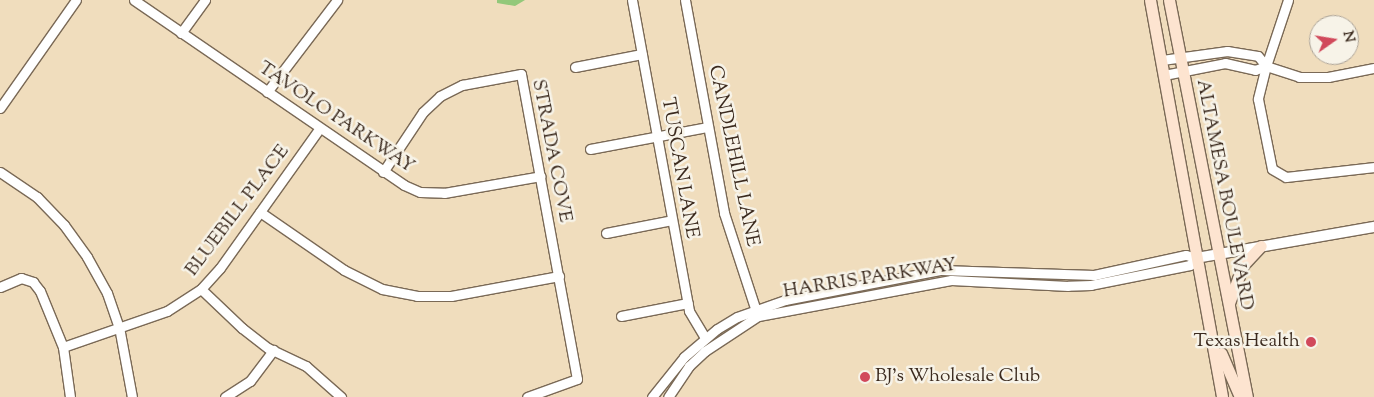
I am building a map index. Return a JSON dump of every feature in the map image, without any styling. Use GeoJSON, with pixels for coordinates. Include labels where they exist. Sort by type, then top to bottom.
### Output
{"type":"FeatureCollection","features":[{"type":"Feature","properties":{"kind":"main road","name":"ALTAMESA BOULEVARD"},"geometry":{"type":"LineString","coordinates":[[1150,0],[1196,258],[1214,344],[1222,397]]}},
{"type":"Feature","properties":{"kind":"main road","name":"ALTAMESA BOULEVARD"},"geometry":{"type":"LineString","coordinates":[[1169,0],[1216,254],[1247,397]]}},
{"type":"Feature","properties":{"kind":"main road"},"geometry":{"type":"LineString","coordinates":[[1228,304],[1244,265],[1261,246]]}},
{"type":"Feature","properties":{"kind":"main road"},"geometry":{"type":"LineString","coordinates":[[1214,344],[1240,397]]}},
{"type":"Feature","properties":{"kind":"street"},"geometry":{"type":"LineString","coordinates":[[0,108],[76,0]]}},
{"type":"Feature","properties":{"kind":"street","name":"TAVOLO PARKWAY"},"geometry":{"type":"LineString","coordinates":[[134,0],[404,186],[432,194],[541,176]]}},
{"type":"Feature","properties":{"kind":"street"},"geometry":{"type":"LineString","coordinates":[[181,33],[205,0]]}},
{"type":"Feature","properties":{"kind":"street"},"geometry":{"type":"LineString","coordinates":[[267,92],[337,0]]}},
{"type":"Feature","properties":{"kind":"street","name":"TUSCAN LANE"},"geometry":{"type":"LineString","coordinates":[[632,0],[691,317],[705,338]]}},
{"type":"Feature","properties":{"kind":"street","name":"CANDLEHILL LANE"},"geometry":{"type":"LineString","coordinates":[[685,0],[724,213],[757,313]]}},
{"type":"Feature","properties":{"kind":"street"},"geometry":{"type":"LineString","coordinates":[[1288,0],[1266,66],[1258,99],[1272,170],[1286,177],[1374,166]]}},
{"type":"Feature","properties":{"kind":"street"},"geometry":{"type":"LineString","coordinates":[[1162,60],[1227,51],[1258,56],[1266,66],[1299,77],[1328,76],[1374,68]]}},
{"type":"Feature","properties":{"kind":"street"},"geometry":{"type":"LineString","coordinates":[[575,67],[642,54]]}},
{"type":"Feature","properties":{"kind":"street"},"geometry":{"type":"LineString","coordinates":[[1164,74],[1225,63],[1255,70],[1266,66]]}},
{"type":"Feature","properties":{"kind":"street","name":"STRADA COVE"},"geometry":{"type":"LineString","coordinates":[[383,172],[423,112],[440,96],[462,85],[521,74],[577,379],[527,397]]}},
{"type":"Feature","properties":{"kind":"street"},"geometry":{"type":"LineString","coordinates":[[590,150],[708,127]]}},
{"type":"Feature","properties":{"kind":"street","name":"BLUEBILL PLACE"},"geometry":{"type":"LineString","coordinates":[[63,346],[167,310],[201,289],[220,268],[320,128]]}},
{"type":"Feature","properties":{"kind":"street"},"geometry":{"type":"LineString","coordinates":[[0,172],[36,197],[64,225],[107,292],[119,327],[132,397]]}},
{"type":"Feature","properties":{"kind":"street"},"geometry":{"type":"LineString","coordinates":[[260,212],[344,270],[382,289],[417,296],[451,296],[559,276]]}},
{"type":"Feature","properties":{"kind":"street"},"geometry":{"type":"LineString","coordinates":[[606,233],[672,220]]}},
{"type":"Feature","properties":{"kind":"street","name":"HARRIS PARKWAY"},"geometry":{"type":"LineString","coordinates":[[652,397],[684,357],[705,338],[757,313],[841,288],[906,276],[972,269],[1082,275],[1124,271],[1186,255],[1196,258],[1374,227]]}},
{"type":"Feature","properties":{"kind":"street","name":"HARRIS PARKWAY"},"geometry":{"type":"LineString","coordinates":[[668,397],[689,366],[705,351],[757,313],[951,280],[1082,285],[1190,265],[1196,258]]}},
{"type":"Feature","properties":{"kind":"street"},"geometry":{"type":"LineString","coordinates":[[1082,275],[1082,285]]}},
{"type":"Feature","properties":{"kind":"street"},"geometry":{"type":"LineString","coordinates":[[906,276],[907,287]]}},
{"type":"Feature","properties":{"kind":"street"},"geometry":{"type":"LineString","coordinates":[[0,287],[21,278],[33,282],[40,291],[63,346],[70,397]]}},
{"type":"Feature","properties":{"kind":"street"},"geometry":{"type":"LineString","coordinates":[[201,289],[242,328],[273,350],[306,366],[341,397]]}},
{"type":"Feature","properties":{"kind":"street"},"geometry":{"type":"LineString","coordinates":[[621,316],[688,303]]}},
{"type":"Feature","properties":{"kind":"street"},"geometry":{"type":"LineString","coordinates":[[225,397],[250,381],[273,350]]}},
{"type":"Feature","properties":{"kind":"green space"},"geometry":{"type":"Polygon","coordinates":[[[497,0],[525,0],[515,6],[497,3],[497,0]]]}},
{"type":"Feature","properties":{"kind":"place","name":"Texas Health"},"geometry":{"type":"Point","coordinates":[1311,342]}},
{"type":"Feature","properties":{"kind":"place","name":"BJ's Wholesale Club"},"geometry":{"type":"Point","coordinates":[865,377]}}]}
